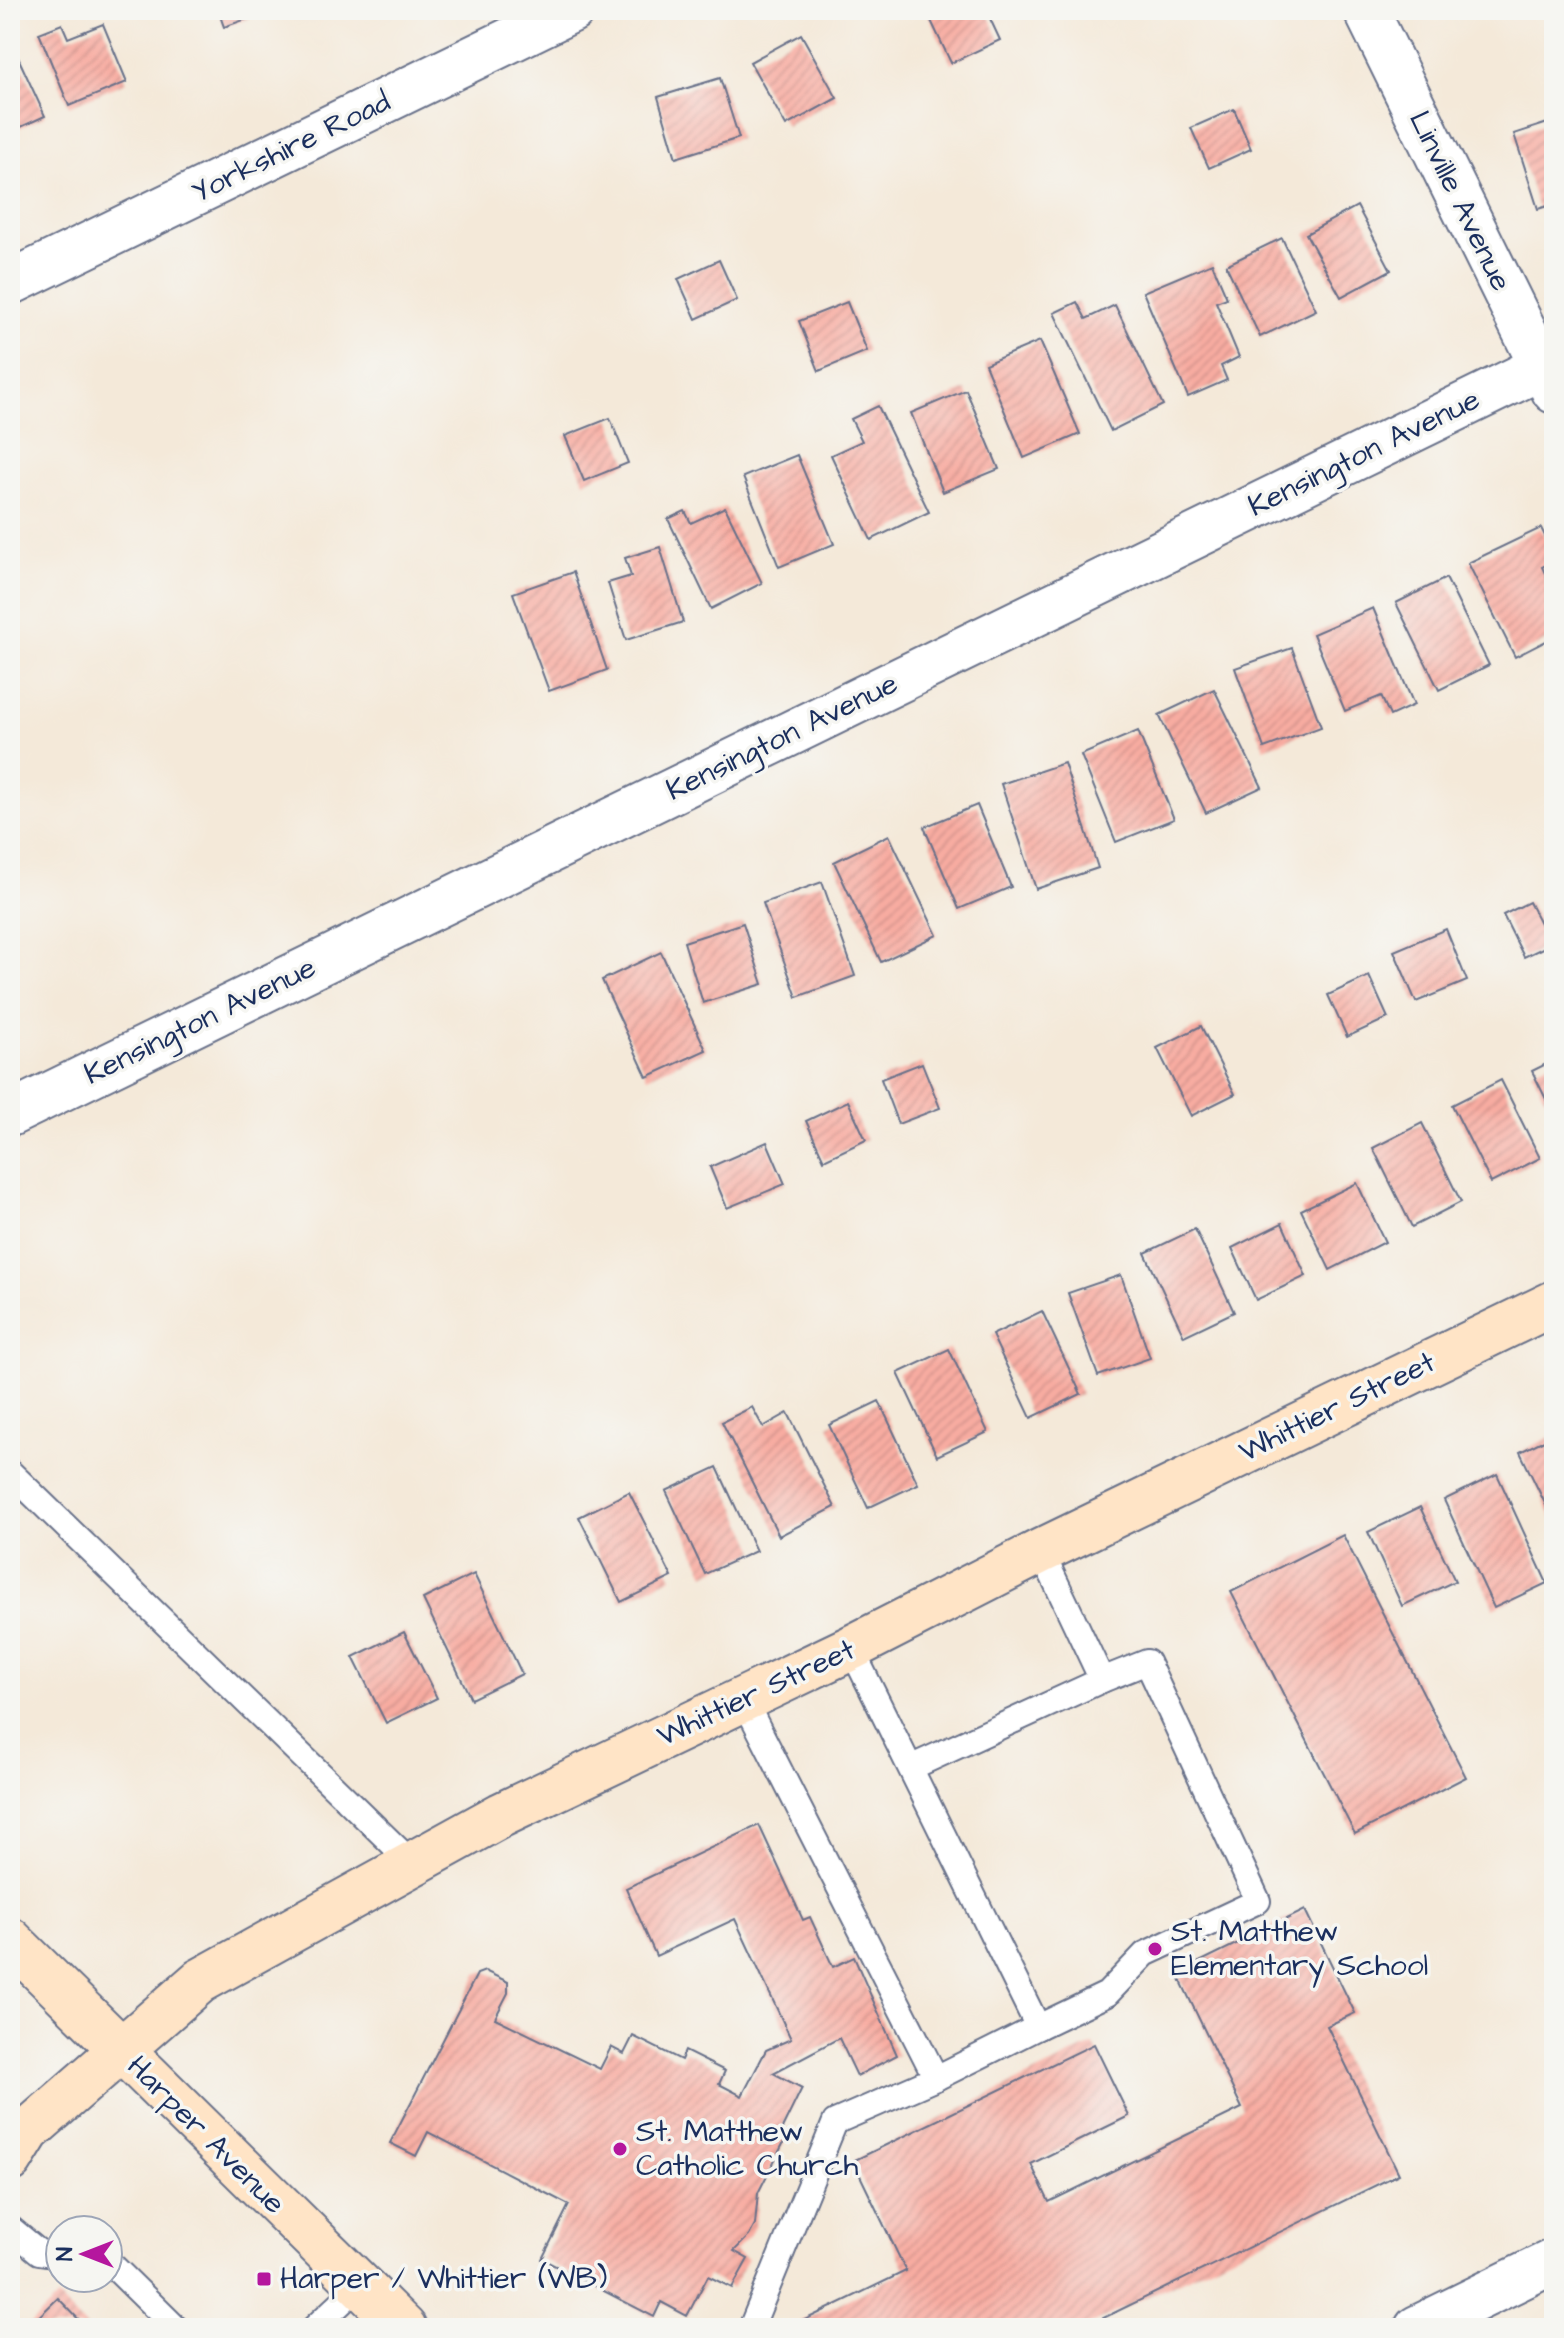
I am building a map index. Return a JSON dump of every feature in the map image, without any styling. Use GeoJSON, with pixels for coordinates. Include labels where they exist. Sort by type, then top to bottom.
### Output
{"type":"FeatureCollection","features":[{"type":"Feature","properties":{"kind":"street","name":"Yorkshire Road"},"geometry":{"type":"LineString","coordinates":[[10,283],[572,10]]}},
{"type":"Feature","properties":{"kind":"street","name":"Linville Avenue"},"geometry":{"type":"LineString","coordinates":[[1366,10],[1550,373]]}},
{"type":"Feature","properties":{"kind":"street","name":"Kensington Avenue"},"geometry":{"type":"LineString","coordinates":[[10,1114],[1550,373]]}},
{"type":"Feature","properties":{"kind":"street","name":"Whittier Street"},"geometry":{"type":"LineString","coordinates":[[10,2160],[28,2131],[200,1981],[501,1815],[851,1648],[1041,1551],[1554,1303]]}},
{"type":"Feature","properties":{"kind":"street","name":"Harper Avenue"},"geometry":{"type":"LineString","coordinates":[[10,1940],[404,2328]]}},
{"type":"Feature","properties":{"kind":"street"},"geometry":{"type":"LineString","coordinates":[[1417,2328],[1554,2261]]}},
{"type":"Feature","properties":{"kind":"lane"},"geometry":{"type":"LineString","coordinates":[[10,1472],[413,1864]]}},
{"type":"Feature","properties":{"kind":"lane"},"geometry":{"type":"LineString","coordinates":[[1041,1551],[1102,1680]]}},
{"type":"Feature","properties":{"kind":"lane"},"geometry":{"type":"LineString","coordinates":[[851,1648],[1038,2027]]}},
{"type":"Feature","properties":{"kind":"lane"},"geometry":{"type":"LineString","coordinates":[[751,2328],[835,2122],[936,2078],[1107,1994],[1145,1954],[1258,1901],[1147,1662],[912,1767]]}},
{"type":"Feature","properties":{"kind":"lane"},"geometry":{"type":"LineString","coordinates":[[743,1698],[936,2078]]}},
{"type":"Feature","properties":{"kind":"lane"},"geometry":{"type":"LineString","coordinates":[[10,2228],[44,2253]]}},
{"type":"Feature","properties":{"kind":"lane"},"geometry":{"type":"LineString","coordinates":[[124,2277],[176,2328]]}},
{"type":"Feature","properties":{"kind":"lane"},"geometry":{"type":"LineString","coordinates":[[314,2328],[360,2285]]}},
{"type":"Feature","properties":{"kind":"building"},"geometry":{"type":"Polygon","coordinates":[[[218,10],[272,10],[224,27],[218,10]]]}},
{"type":"Feature","properties":{"kind":"building"},"geometry":{"type":"Polygon","coordinates":[[[926,10],[986,10],[1000,40],[951,63],[926,10]]]}},
{"type":"Feature","properties":{"kind":"building"},"geometry":{"type":"Polygon","coordinates":[[[1014,10],[1036,10],[1017,18],[1014,10]]]}},
{"type":"Feature","properties":{"kind":"building"},"geometry":{"type":"Polygon","coordinates":[[[62,24],[68,38],[103,24],[127,82],[69,106],[39,33],[62,24]]]}},
{"type":"Feature","properties":{"kind":"building"},"geometry":{"type":"Polygon","coordinates":[[[801,34],[837,98],[786,126],[750,62],[801,34]]]}},
{"type":"Feature","properties":{"kind":"building"},"geometry":{"type":"Polygon","coordinates":[[[10,40],[45,116],[10,132],[10,40]]]}},
{"type":"Feature","properties":{"kind":"building"},"geometry":{"type":"Polygon","coordinates":[[[720,78],[739,138],[676,158],[658,97],[720,78]]]}},
{"type":"Feature","properties":{"kind":"building"},"geometry":{"type":"Polygon","coordinates":[[[1234,109],[1251,149],[1209,168],[1191,128],[1234,109]]]}},
{"type":"Feature","properties":{"kind":"building"},"geometry":{"type":"Polygon","coordinates":[[[1554,121],[1554,204],[1538,209],[1514,134],[1554,121]]]}},
{"type":"Feature","properties":{"kind":"building"},"geometry":{"type":"Polygon","coordinates":[[[1357,206],[1391,270],[1341,297],[1306,234],[1357,206]]]}},
{"type":"Feature","properties":{"kind":"building"},"geometry":{"type":"Polygon","coordinates":[[[1282,238],[1316,310],[1260,337],[1226,265],[1282,238]]]}},
{"type":"Feature","properties":{"kind":"building"},"geometry":{"type":"Polygon","coordinates":[[[719,260],[737,300],[696,319],[678,279],[719,260]]]}},
{"type":"Feature","properties":{"kind":"building"},"geometry":{"type":"Polygon","coordinates":[[[1212,263],[1227,298],[1216,302],[1239,357],[1221,366],[1227,380],[1188,397],[1143,292],[1212,263]]]}},
{"type":"Feature","properties":{"kind":"building"},"geometry":{"type":"Polygon","coordinates":[[[847,302],[867,351],[819,371],[799,321],[847,302]]]}},
{"type":"Feature","properties":{"kind":"building"},"geometry":{"type":"Polygon","coordinates":[[[1077,302],[1086,319],[1115,305],[1163,405],[1111,431],[1054,313],[1077,302]]]}},
{"type":"Feature","properties":{"kind":"building"},"geometry":{"type":"Polygon","coordinates":[[[1040,341],[1080,434],[1024,458],[985,364],[1040,341]]]}},
{"type":"Feature","properties":{"kind":"building"},"geometry":{"type":"Polygon","coordinates":[[[966,390],[999,469],[943,492],[911,413],[966,390]]]}},
{"type":"Feature","properties":{"kind":"building"},"geometry":{"type":"Polygon","coordinates":[[[878,406],[929,512],[871,540],[831,455],[862,441],[851,419],[878,406]]]}},
{"type":"Feature","properties":{"kind":"building"},"geometry":{"type":"Polygon","coordinates":[[[610,418],[628,463],[584,481],[565,436],[610,418]]]}},
{"type":"Feature","properties":{"kind":"building"},"geometry":{"type":"Polygon","coordinates":[[[797,455],[834,544],[779,567],[743,477],[797,455]]]}},
{"type":"Feature","properties":{"kind":"building"},"geometry":{"type":"Polygon","coordinates":[[[725,507],[762,583],[711,609],[668,519],[685,511],[691,523],[725,507]]]}},
{"type":"Feature","properties":{"kind":"building"},"geometry":{"type":"Polygon","coordinates":[[[1541,528],[1554,554],[1554,561],[1542,567],[1554,592],[1554,637],[1515,657],[1468,563],[1541,528]]]}},
{"type":"Feature","properties":{"kind":"building"},"geometry":{"type":"Polygon","coordinates":[[[660,547],[683,622],[626,640],[608,583],[631,576],[625,558],[660,547]]]}},
{"type":"Feature","properties":{"kind":"building"},"geometry":{"type":"Polygon","coordinates":[[[573,572],[607,670],[549,691],[513,593],[573,572]]]}},
{"type":"Feature","properties":{"kind":"building"},"geometry":{"type":"Polygon","coordinates":[[[1446,578],[1489,665],[1439,690],[1396,603],[1446,578]]]}},
{"type":"Feature","properties":{"kind":"building"},"geometry":{"type":"Polygon","coordinates":[[[1373,608],[1414,705],[1390,716],[1381,696],[1345,711],[1313,634],[1373,608]]]}},
{"type":"Feature","properties":{"kind":"building"},"geometry":{"type":"Polygon","coordinates":[[[1292,648],[1321,727],[1264,748],[1235,668],[1292,648]]]}},
{"type":"Feature","properties":{"kind":"building"},"geometry":{"type":"Polygon","coordinates":[[[1214,689],[1262,787],[1206,813],[1159,715],[1214,689]]]}},
{"type":"Feature","properties":{"kind":"building"},"geometry":{"type":"Polygon","coordinates":[[[1138,731],[1174,819],[1116,842],[1081,755],[1138,731]]]}},
{"type":"Feature","properties":{"kind":"building"},"geometry":{"type":"Polygon","coordinates":[[[1064,763],[1098,868],[1036,889],[1001,784],[1064,763]]]}},
{"type":"Feature","properties":{"kind":"building"},"geometry":{"type":"Polygon","coordinates":[[[977,805],[1011,887],[959,909],[924,827],[977,805]]]}},
{"type":"Feature","properties":{"kind":"building"},"geometry":{"type":"Polygon","coordinates":[[[889,835],[937,935],[881,962],[834,862],[889,835]]]}},
{"type":"Feature","properties":{"kind":"building"},"geometry":{"type":"Polygon","coordinates":[[[822,882],[855,976],[797,997],[763,903],[822,882]]]}},
{"type":"Feature","properties":{"kind":"building"},"geometry":{"type":"Polygon","coordinates":[[[1529,902],[1551,944],[1524,957],[1503,915],[1529,902]]]}},
{"type":"Feature","properties":{"kind":"building"},"geometry":{"type":"Polygon","coordinates":[[[743,923],[763,984],[703,1003],[684,942],[743,923]]]}},
{"type":"Feature","properties":{"kind":"building"},"geometry":{"type":"Polygon","coordinates":[[[1446,929],[1467,981],[1416,1002],[1394,951],[1446,929]]]}},
{"type":"Feature","properties":{"kind":"building"},"geometry":{"type":"Polygon","coordinates":[[[661,952],[706,1050],[647,1077],[602,980],[661,952]]]}},
{"type":"Feature","properties":{"kind":"building"},"geometry":{"type":"Polygon","coordinates":[[[1369,976],[1388,1018],[1347,1037],[1328,995],[1369,976]]]}},
{"type":"Feature","properties":{"kind":"building"},"geometry":{"type":"Polygon","coordinates":[[[1201,1026],[1235,1094],[1191,1116],[1157,1048],[1201,1026]]]}},
{"type":"Feature","properties":{"kind":"building"},"geometry":{"type":"Polygon","coordinates":[[[1554,1060],[1554,1115],[1532,1071],[1554,1060]]]}},
{"type":"Feature","properties":{"kind":"building"},"geometry":{"type":"Polygon","coordinates":[[[922,1063],[940,1108],[898,1124],[881,1079],[922,1063]]]}},
{"type":"Feature","properties":{"kind":"building"},"geometry":{"type":"Polygon","coordinates":[[[1501,1080],[1540,1158],[1491,1183],[1452,1105],[1501,1080]]]}},
{"type":"Feature","properties":{"kind":"building"},"geometry":{"type":"Polygon","coordinates":[[[848,1101],[866,1140],[824,1160],[806,1121],[848,1101]]]}},
{"type":"Feature","properties":{"kind":"building"},"geometry":{"type":"Polygon","coordinates":[[[1422,1123],[1461,1202],[1412,1227],[1373,1148],[1422,1123]]]}},
{"type":"Feature","properties":{"kind":"building"},"geometry":{"type":"Polygon","coordinates":[[[767,1142],[785,1184],[727,1208],[710,1167],[767,1142]]]}},
{"type":"Feature","properties":{"kind":"building"},"geometry":{"type":"Polygon","coordinates":[[[1357,1183],[1385,1242],[1330,1270],[1301,1210],[1357,1183]]]}},
{"type":"Feature","properties":{"kind":"building"},"geometry":{"type":"Polygon","coordinates":[[[1282,1223],[1306,1276],[1256,1300],[1232,1248],[1282,1223]]]}},
{"type":"Feature","properties":{"kind":"building"},"geometry":{"type":"Polygon","coordinates":[[[1195,1229],[1234,1312],[1184,1336],[1145,1253],[1195,1229]]]}},
{"type":"Feature","properties":{"kind":"building"},"geometry":{"type":"Polygon","coordinates":[[[1121,1275],[1150,1358],[1098,1376],[1068,1293],[1121,1275]]]}},
{"type":"Feature","properties":{"kind":"building"},"geometry":{"type":"Polygon","coordinates":[[[1042,1311],[1081,1394],[1031,1418],[992,1335],[1042,1311]]]}},
{"type":"Feature","properties":{"kind":"building"},"geometry":{"type":"Polygon","coordinates":[[[949,1349],[988,1432],[937,1456],[898,1373],[949,1349]]]}},
{"type":"Feature","properties":{"kind":"building"},"geometry":{"type":"Polygon","coordinates":[[[879,1401],[918,1484],[868,1508],[829,1425],[879,1401]]]}},
{"type":"Feature","properties":{"kind":"building"},"geometry":{"type":"Polygon","coordinates":[[[752,1407],[763,1427],[788,1413],[835,1507],[779,1536],[722,1422],[752,1407]]]}},
{"type":"Feature","properties":{"kind":"building"},"geometry":{"type":"Polygon","coordinates":[[[1554,1435],[1554,1522],[1520,1452],[1554,1435]]]}},
{"type":"Feature","properties":{"kind":"building"},"geometry":{"type":"Polygon","coordinates":[[[717,1467],[756,1551],[705,1574],[666,1491],[717,1467]]]}},
{"type":"Feature","properties":{"kind":"building"},"geometry":{"type":"Polygon","coordinates":[[[1497,1474],[1547,1583],[1494,1608],[1444,1500],[1497,1474]]]}},
{"type":"Feature","properties":{"kind":"building"},"geometry":{"type":"Polygon","coordinates":[[[629,1492],[672,1577],[621,1602],[579,1517],[629,1492]]]}},
{"type":"Feature","properties":{"kind":"building"},"geometry":{"type":"Polygon","coordinates":[[[1420,1507],[1455,1581],[1402,1606],[1368,1532],[1420,1507]]]}},
{"type":"Feature","properties":{"kind":"building"},"geometry":{"type":"Polygon","coordinates":[[[1343,1535],[1466,1777],[1355,1834],[1231,1592],[1343,1535]]]}},
{"type":"Feature","properties":{"kind":"building"},"geometry":{"type":"Polygon","coordinates":[[[474,1574],[522,1674],[471,1699],[423,1599],[474,1574]]]}},
{"type":"Feature","properties":{"kind":"building"},"geometry":{"type":"Polygon","coordinates":[[[404,1632],[437,1698],[386,1723],[353,1657],[404,1632]]]}},
{"type":"Feature","properties":{"kind":"building","name":"St. Matthew Catholic Church"},"geometry":{"type":"Polygon","coordinates":[[[759,1825],[803,1920],[810,1917],[833,1967],[854,1957],[897,2055],[857,2076],[839,2038],[773,2073],[802,2088],[779,2135],[786,2138],[758,2193],[755,2225],[734,2251],[748,2259],[732,2288],[708,2276],[687,2316],[661,2302],[654,2317],[542,2259],[569,2205],[428,2132],[416,2156],[390,2143],[477,1974],[485,1971],[508,1982],[508,1993],[495,2018],[600,2069],[611,2047],[624,2054],[633,2036],[681,2060],[685,2051],[725,2071],[719,2084],[742,2096],[766,2050],[791,2039],[735,1919],[656,1956],[626,1888],[759,1825]]]}},
{"type":"Feature","properties":{"kind":"building"},"geometry":{"type":"Polygon","coordinates":[[[1305,1910],[1355,2013],[1327,2026],[1399,2174],[1083,2328],[788,2328],[906,2271],[853,2161],[1094,2044],[1129,2116],[1031,2164],[1049,2202],[1242,2108],[1177,1973],[1305,1910]]]}},
{"type":"Feature","properties":{"kind":"building"},"geometry":{"type":"Polygon","coordinates":[[[58,2298],[87,2328],[27,2328],[58,2298]]]}},
{"type":"Feature","properties":{"kind":"place","name":"St. Matthew Elementary School"},"geometry":{"type":"Point","coordinates":[1155,1949]}},
{"type":"Feature","properties":{"kind":"place","name":"St. Matthew Catholic Church"},"geometry":{"type":"Point","coordinates":[620,2149]}},
{"type":"Feature","properties":{"kind":"place","name":"Harper / Whittier (WB)"},"geometry":{"type":"Point","coordinates":[264,2279]}}]}
